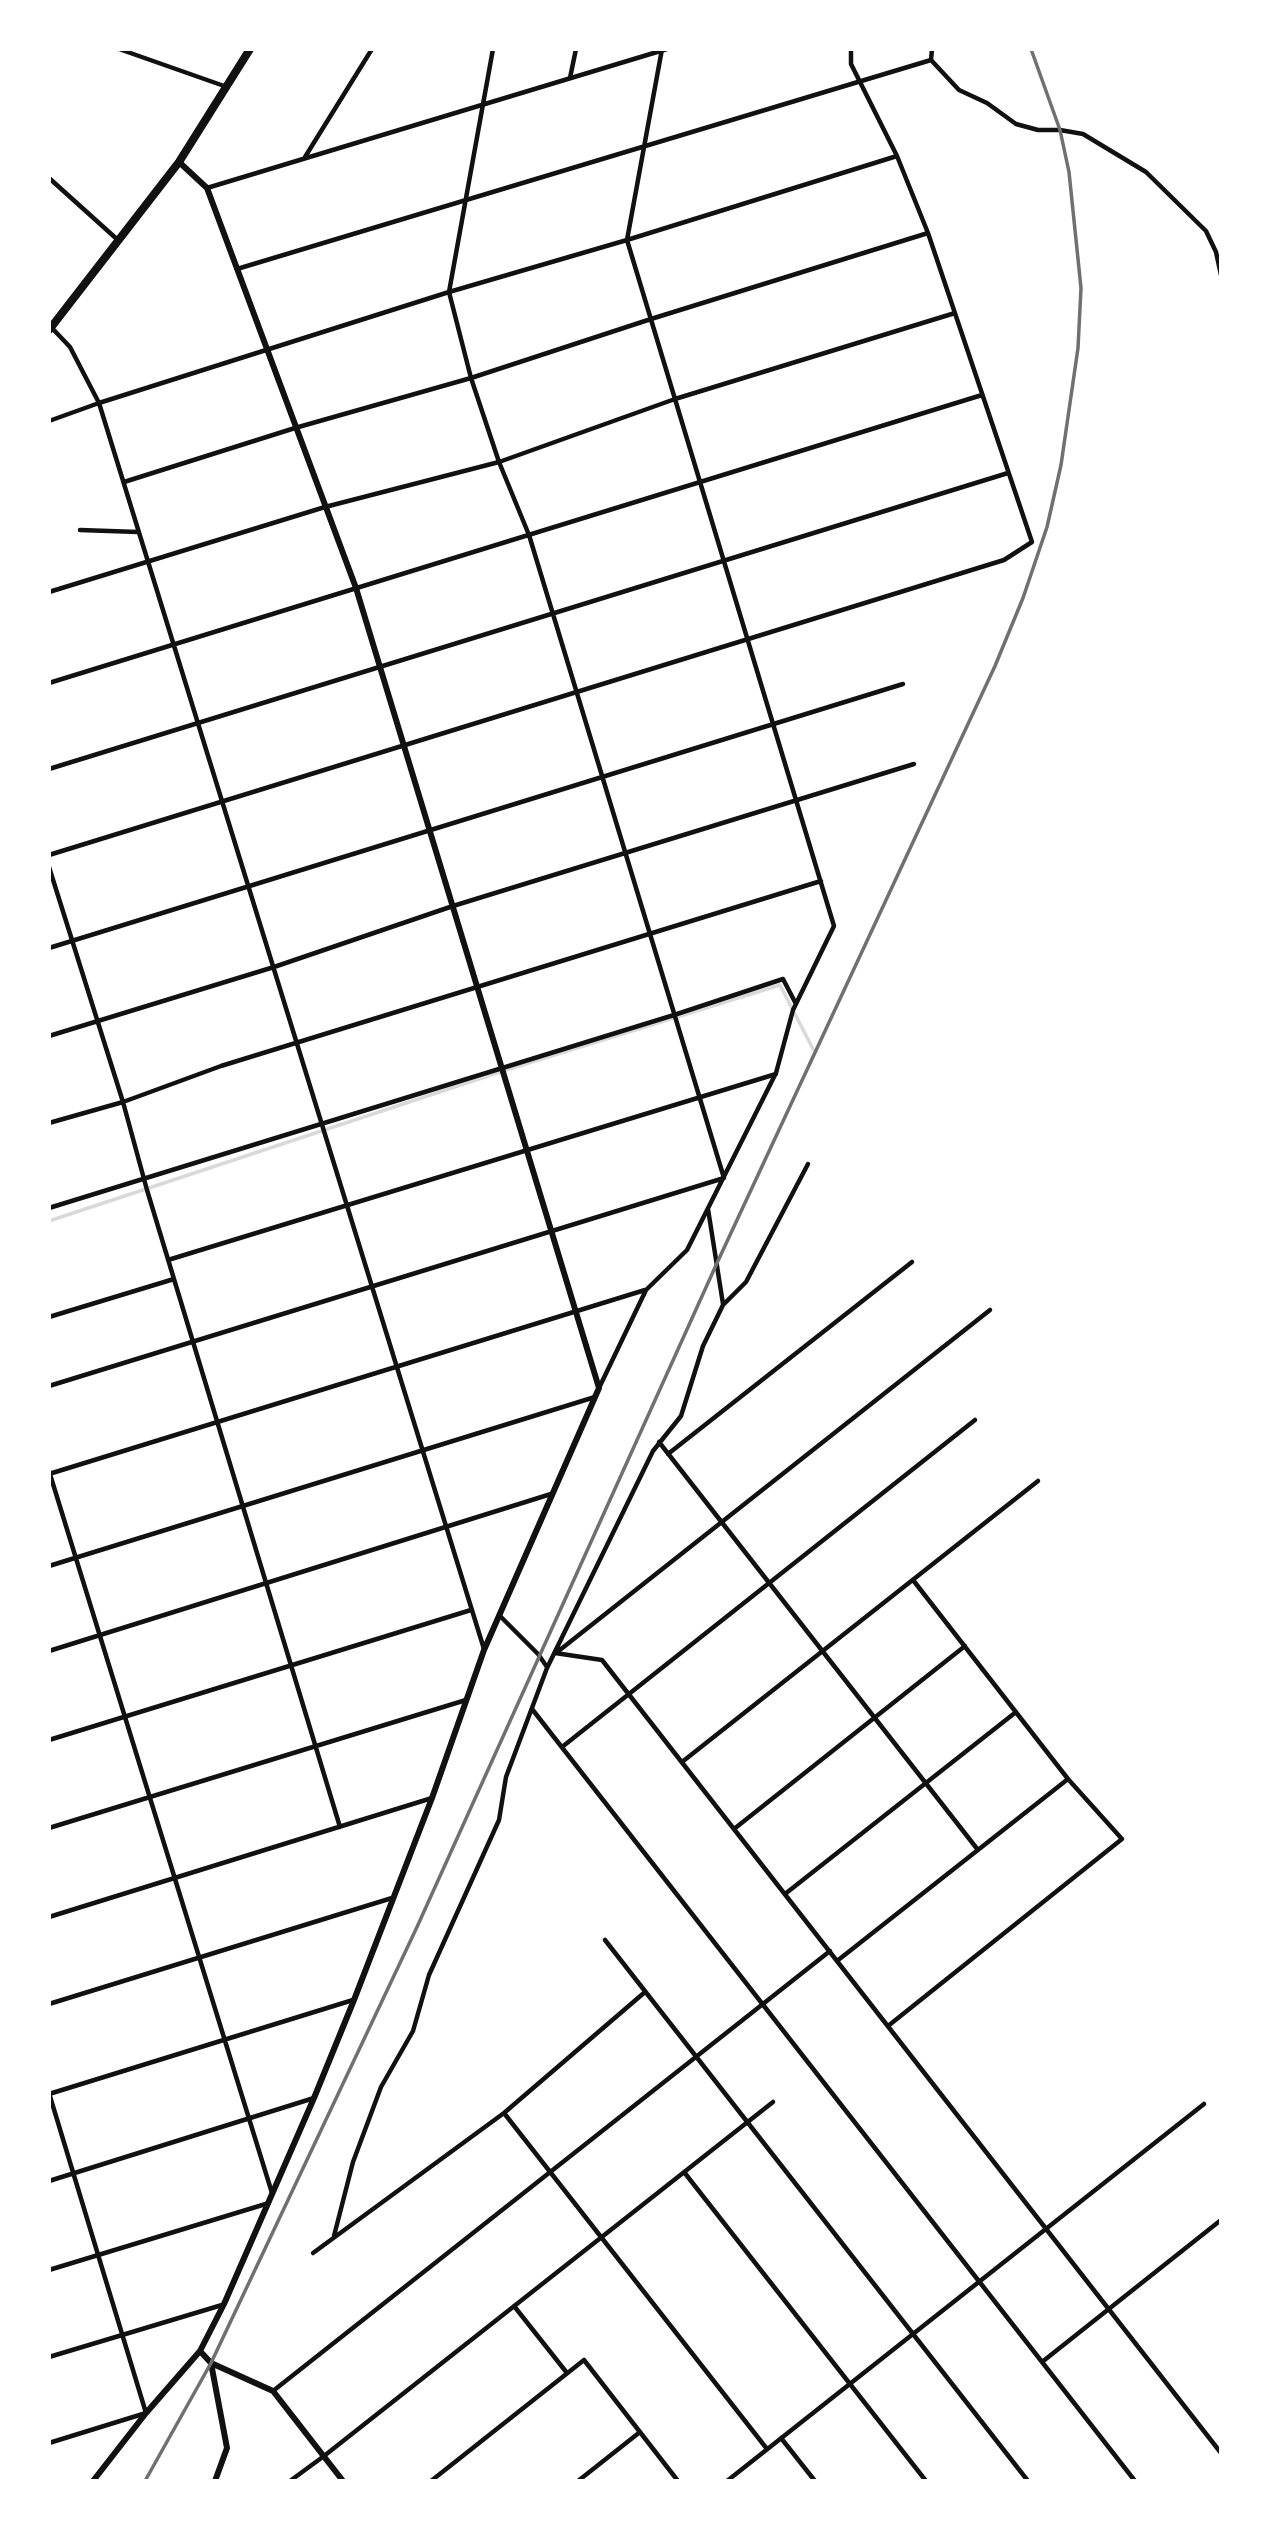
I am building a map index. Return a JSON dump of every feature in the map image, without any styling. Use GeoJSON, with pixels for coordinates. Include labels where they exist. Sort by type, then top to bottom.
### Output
{"type":"FeatureCollection","features":[{"type":"Feature","properties":{"kind":"highway"},"geometry":{"type":"LineString","coordinates":[[50,328],[179,162],[250,49]]}},
{"type":"Feature","properties":{"kind":"street"},"geometry":{"type":"LineString","coordinates":[[119,49],[228,87]]}},
{"type":"Feature","properties":{"kind":"street"},"geometry":{"type":"LineString","coordinates":[[304,158],[372,49]]}},
{"type":"Feature","properties":{"kind":"street"},"geometry":{"type":"LineString","coordinates":[[493,49],[449,292],[471,378],[499,462],[529,535],[724,1178]]}},
{"type":"Feature","properties":{"kind":"street"},"geometry":{"type":"LineString","coordinates":[[570,78],[576,49]]}},
{"type":"Feature","properties":{"kind":"street"},"geometry":{"type":"LineString","coordinates":[[49,855],[1003,560],[1032,542],[928,233],[897,156],[851,65],[851,49]]}},
{"type":"Feature","properties":{"kind":"street"},"geometry":{"type":"LineString","coordinates":[[932,49],[931,60],[959,90],[987,103],[1016,124],[1038,130],[1083,134],[1146,172],[1206,231],[1216,252],[1221,275]]}},
{"type":"Feature","properties":{"kind":"street"},"geometry":{"type":"LineString","coordinates":[[93,2481],[146,2413],[200,2351],[224,2304],[354,2000],[432,1798],[484,1650],[551,1494],[598,1388],[646,1290],[687,1250],[724,1178],[776,1073],[796,1004],[834,926],[627,240],[664,50],[207,188]]}},
{"type":"Feature","properties":{"kind":"street"},"geometry":{"type":"LineString","coordinates":[[237,269],[931,60]]}},
{"type":"Feature","properties":{"kind":"street"},"geometry":{"type":"LineString","coordinates":[[49,421],[449,292],[897,156]]}},
{"type":"Feature","properties":{"kind":"street"},"geometry":{"type":"LineString","coordinates":[[179,162],[207,188],[356,588],[598,1388]]}},
{"type":"Feature","properties":{"kind":"street"},"geometry":{"type":"LineString","coordinates":[[49,178],[119,241]]}},
{"type":"Feature","properties":{"kind":"street"},"geometry":{"type":"LineString","coordinates":[[124,482],[295,428],[471,378],[651,318],[928,233]]}},
{"type":"Feature","properties":{"kind":"street"},"geometry":{"type":"LineString","coordinates":[[49,593],[324,507],[499,462],[675,399],[954,313]]}},
{"type":"Feature","properties":{"kind":"street"},"geometry":{"type":"LineString","coordinates":[[50,328],[70,347],[99,403],[484,1650]]}},
{"type":"Feature","properties":{"kind":"street"},"geometry":{"type":"LineString","coordinates":[[49,683],[982,395]]}},
{"type":"Feature","properties":{"kind":"street"},"geometry":{"type":"LineString","coordinates":[[49,769],[1009,473]]}},
{"type":"Feature","properties":{"kind":"street"},"geometry":{"type":"LineString","coordinates":[[80,530],[138,532]]}},
{"type":"Feature","properties":{"kind":"street"},"geometry":{"type":"LineString","coordinates":[[49,947],[903,684]]}},
{"type":"Feature","properties":{"kind":"street"},"geometry":{"type":"LineString","coordinates":[[49,1035],[274,967],[453,906],[914,764]]}},
{"type":"Feature","properties":{"kind":"street"},"geometry":{"type":"LineString","coordinates":[[49,867],[123,1102],[340,1827]]}},
{"type":"Feature","properties":{"kind":"street"},"geometry":{"type":"LineString","coordinates":[[49,1123],[123,1102],[221,1066],[821,881]]}},
{"type":"Feature","properties":{"kind":"street"},"geometry":{"type":"LineString","coordinates":[[49,1208],[783,979],[796,1004]]}},
{"type":"Feature","properties":{"kind":"street"},"geometry":{"type":"LineString","coordinates":[[168,1259],[776,1073]]}},
{"type":"Feature","properties":{"kind":"street"},"geometry":{"type":"LineString","coordinates":[[334,2236],[353,2162],[381,2087],[413,2031],[429,1975],[499,1820],[506,1777],[547,1668],[653,1451],[681,1416],[703,1346],[723,1305],[746,1282],[808,1164]]}},
{"type":"Feature","properties":{"kind":"street"},"geometry":{"type":"LineString","coordinates":[[49,1386],[724,1178]]}},
{"type":"Feature","properties":{"kind":"street"},"geometry":{"type":"LineString","coordinates":[[708,1208],[723,1305]]}},
{"type":"Feature","properties":{"kind":"street"},"geometry":{"type":"LineString","coordinates":[[668,1454],[912,1262]]}},
{"type":"Feature","properties":{"kind":"street"},"geometry":{"type":"LineString","coordinates":[[49,1317],[174,1279]]}},
{"type":"Feature","properties":{"kind":"street"},"geometry":{"type":"LineString","coordinates":[[273,2194],[49,1473],[646,1290]]}},
{"type":"Feature","properties":{"kind":"street"},"geometry":{"type":"LineString","coordinates":[[555,1653],[990,1310]]}},
{"type":"Feature","properties":{"kind":"street"},"geometry":{"type":"LineString","coordinates":[[49,1566],[595,1397]]}},
{"type":"Feature","properties":{"kind":"street"},"geometry":{"type":"LineString","coordinates":[[562,1747],[975,1420]]}},
{"type":"Feature","properties":{"kind":"street"},"geometry":{"type":"LineString","coordinates":[[659,1442],[978,1850]]}},
{"type":"Feature","properties":{"kind":"street"},"geometry":{"type":"LineString","coordinates":[[682,1762],[1038,1480]]}},
{"type":"Feature","properties":{"kind":"street"},"geometry":{"type":"LineString","coordinates":[[49,1651],[551,1494]]}},
{"type":"Feature","properties":{"kind":"street"},"geometry":{"type":"LineString","coordinates":[[888,2026],[1122,1839],[1068,1779],[913,1580]]}},
{"type":"Feature","properties":{"kind":"street"},"geometry":{"type":"LineString","coordinates":[[49,1740],[471,1610]]}},
{"type":"Feature","properties":{"kind":"street"},"geometry":{"type":"LineString","coordinates":[[499,1615],[538,1654],[547,1668]]}},
{"type":"Feature","properties":{"kind":"street"},"geometry":{"type":"LineString","coordinates":[[734,1829],[965,1646]]}},
{"type":"Feature","properties":{"kind":"street"},"geometry":{"type":"LineString","coordinates":[[555,1653],[602,1660],[1221,2453]]}},
{"type":"Feature","properties":{"kind":"street"},"geometry":{"type":"LineString","coordinates":[[49,1828],[468,1699]]}},
{"type":"Feature","properties":{"kind":"street"},"geometry":{"type":"LineString","coordinates":[[532,1708],[1135,2481]]}},
{"type":"Feature","properties":{"kind":"street"},"geometry":{"type":"LineString","coordinates":[[785,1894],[1016,1712]]}},
{"type":"Feature","properties":{"kind":"street"},"geometry":{"type":"LineString","coordinates":[[837,1961],[1068,1779]]}},
{"type":"Feature","properties":{"kind":"street"},"geometry":{"type":"LineString","coordinates":[[49,1917],[432,1798]]}},
{"type":"Feature","properties":{"kind":"street"},"geometry":{"type":"LineString","coordinates":[[49,2004],[392,1898]]}},
{"type":"Feature","properties":{"kind":"street"},"geometry":{"type":"LineString","coordinates":[[606,1940],[1028,2481]]}},
{"type":"Feature","properties":{"kind":"street"},"geometry":{"type":"LineString","coordinates":[[273,2391],[830,1951]]}},
{"type":"Feature","properties":{"kind":"street"},"geometry":{"type":"LineString","coordinates":[[313,2253],[504,2113],[645,1992]]}},
{"type":"Feature","properties":{"kind":"street"},"geometry":{"type":"LineString","coordinates":[[146,2413],[49,2094],[354,2000]]}},
{"type":"Feature","properties":{"kind":"street"},"geometry":{"type":"LineString","coordinates":[[49,2181],[314,2098]]}},
{"type":"Feature","properties":{"kind":"street"},"geometry":{"type":"LineString","coordinates":[[289,2481],[773,2102]]}},
{"type":"Feature","properties":{"kind":"street"},"geometry":{"type":"LineString","coordinates":[[726,2481],[1204,2104]]}},
{"type":"Feature","properties":{"kind":"street"},"geometry":{"type":"LineString","coordinates":[[504,2113],[767,2449]]}},
{"type":"Feature","properties":{"kind":"street"},"geometry":{"type":"LineString","coordinates":[[684,2172],[926,2481]]}},
{"type":"Feature","properties":{"kind":"street"},"geometry":{"type":"LineString","coordinates":[[49,2270],[268,2203]]}},
{"type":"Feature","properties":{"kind":"street"},"geometry":{"type":"LineString","coordinates":[[1042,2362],[1221,2220]]}},
{"type":"Feature","properties":{"kind":"street"},"geometry":{"type":"LineString","coordinates":[[49,2357],[224,2304]]}},
{"type":"Feature","properties":{"kind":"street"},"geometry":{"type":"LineString","coordinates":[[514,2306],[567,2374]]}},
{"type":"Feature","properties":{"kind":"street"},"geometry":{"type":"LineString","coordinates":[[200,2351],[211,2363],[273,2391],[343,2481]]}},
{"type":"Feature","properties":{"kind":"street"},"geometry":{"type":"LineString","coordinates":[[431,2481],[584,2360],[678,2481]]}},
{"type":"Feature","properties":{"kind":"street"},"geometry":{"type":"LineString","coordinates":[[211,2363],[227,2448],[215,2481]]}},
{"type":"Feature","properties":{"kind":"street"},"geometry":{"type":"LineString","coordinates":[[49,2444],[146,2413]]}},
{"type":"Feature","properties":{"kind":"street"},"geometry":{"type":"LineString","coordinates":[[578,2481],[640,2432]]}},
{"type":"Feature","properties":{"kind":"street"},"geometry":{"type":"LineString","coordinates":[[781,2438],[815,2481]]}},
{"type":"Feature","properties":{"kind":"waterway"},"geometry":{"type":"LineString","coordinates":[[49,1221],[503,1071],[780,985],[813,1049]]}},
{"type":"Feature","properties":{"kind":"railway"},"geometry":{"type":"LineString","coordinates":[[145,2481],[211,2363],[417,1927],[717,1263],[995,666],[1023,598],[1047,527],[1061,465],[1078,348],[1081,288],[1069,172],[1060,130],[1031,49]]}}]}
